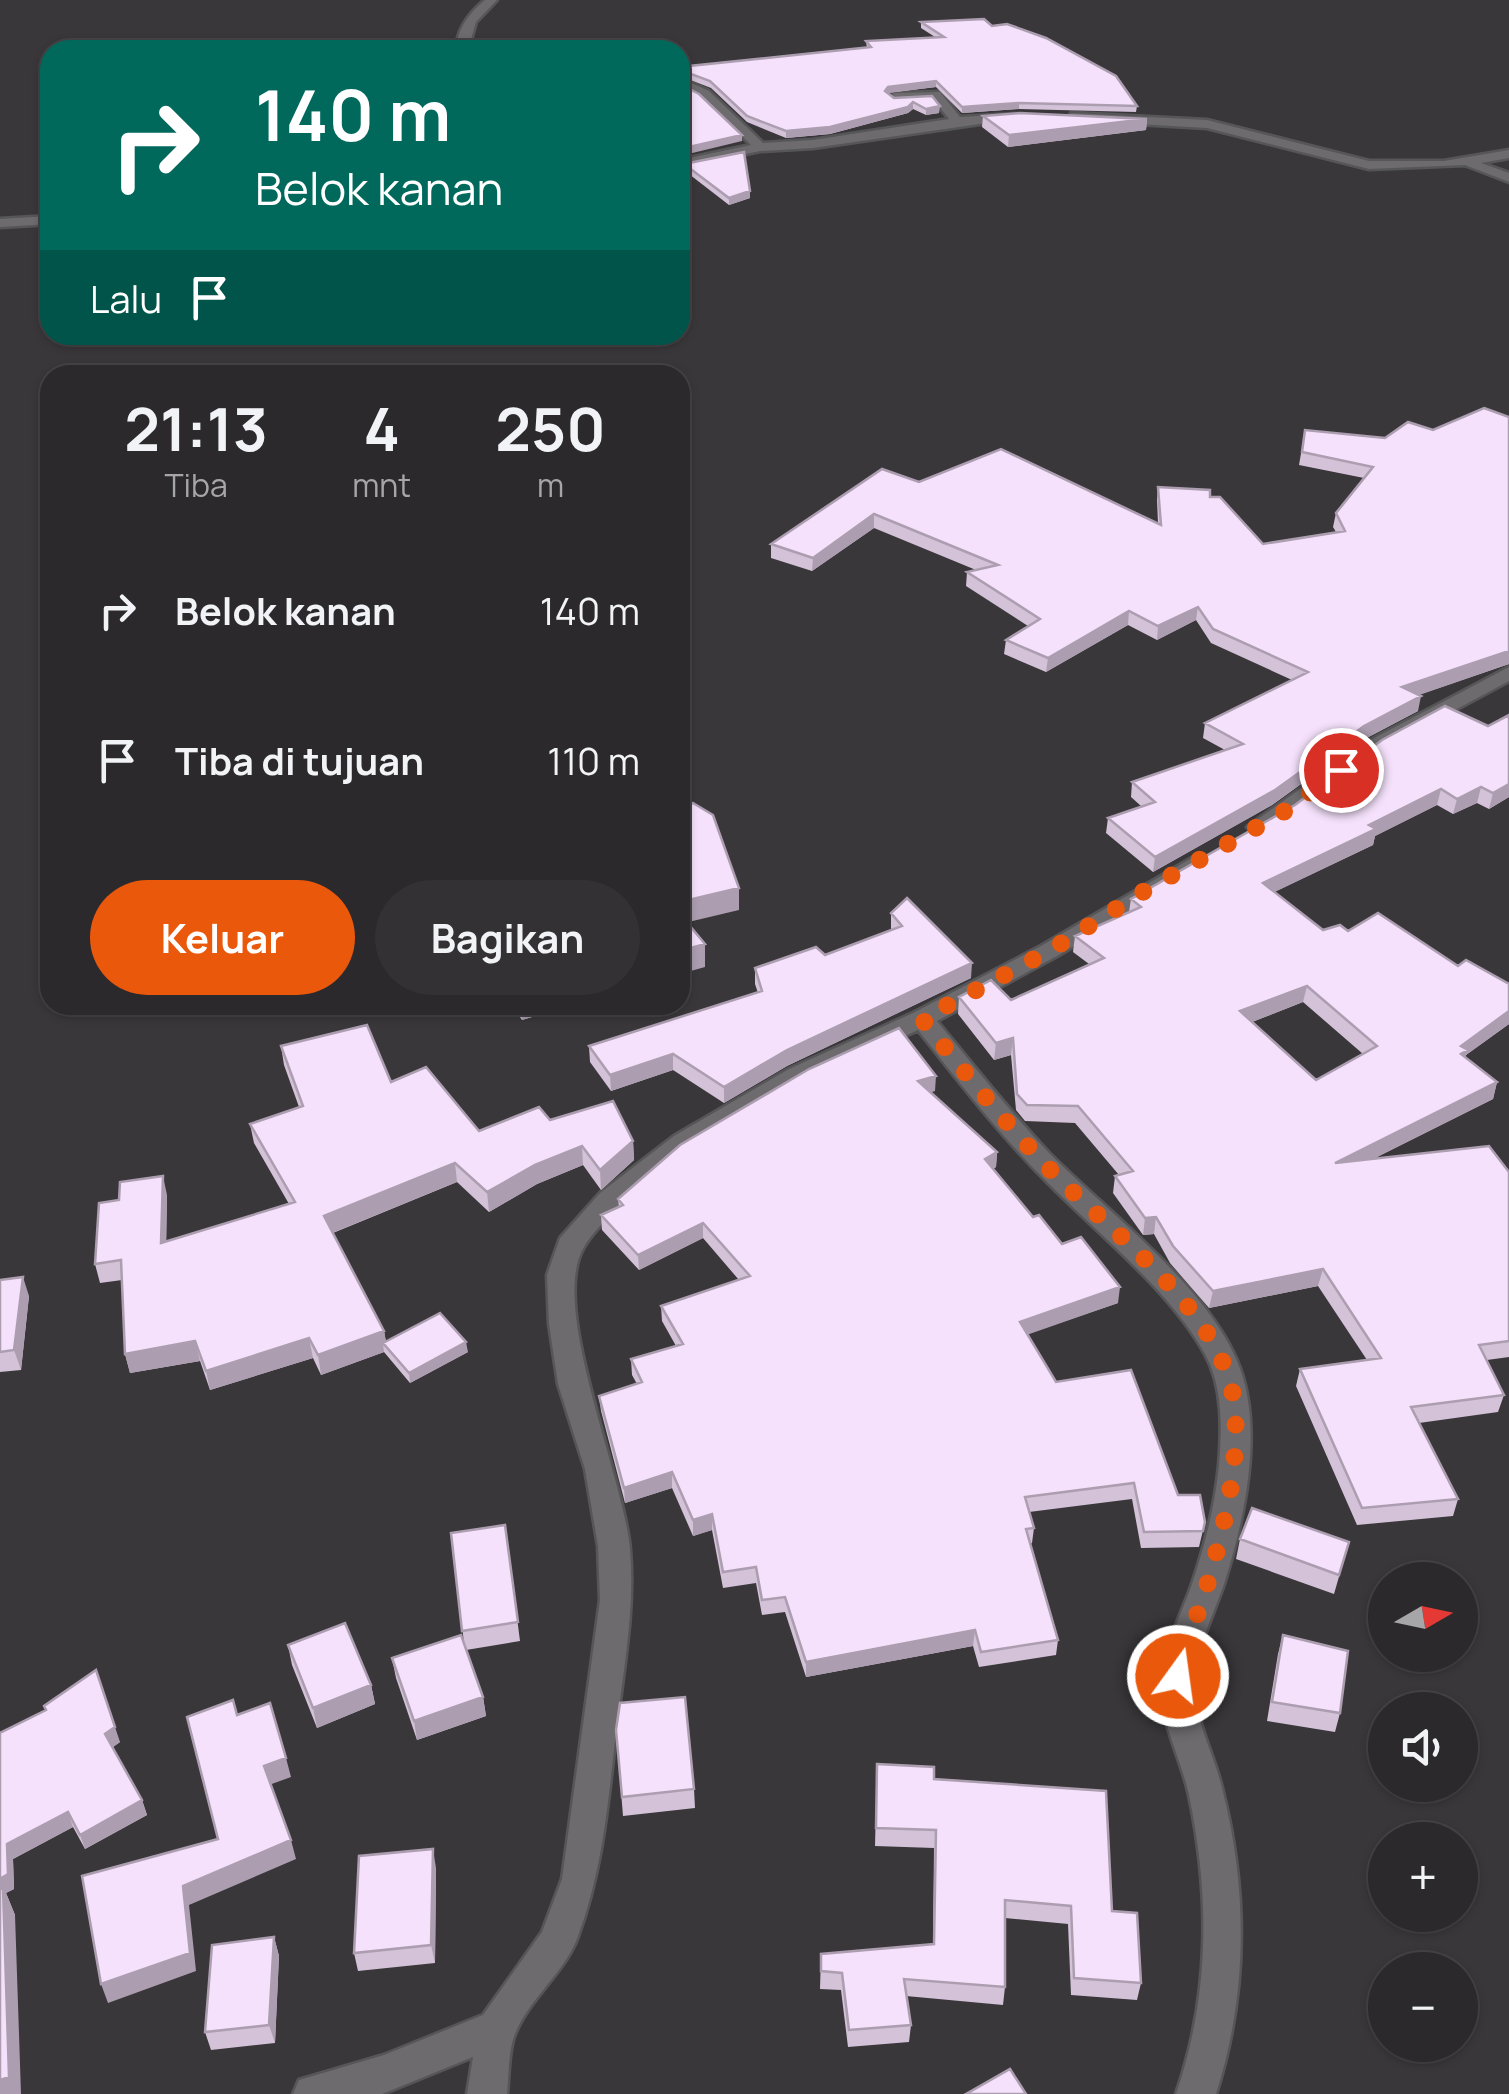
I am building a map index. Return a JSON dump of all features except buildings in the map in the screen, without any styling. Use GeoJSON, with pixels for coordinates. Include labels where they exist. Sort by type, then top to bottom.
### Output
{"type":"FeatureCollection","features":[{"type":"Feature","properties":{"kind":"street"},"geometry":{"type":"LineString","coordinates":[[460,40],[476,14],[492,0]]}},
{"type":"Feature","properties":{"kind":"street"},"geometry":{"type":"LineString","coordinates":[[690,87],[705,94],[760,147]]}},
{"type":"Feature","properties":{"kind":"street"},"geometry":{"type":"LineString","coordinates":[[894,97],[936,95],[957,122]]}},
{"type":"Feature","properties":{"kind":"street"},"geometry":{"type":"LineString","coordinates":[[690,162],[760,147],[830,142],[957,122],[1037,117]]}},
{"type":"Feature","properties":{"kind":"street"},"geometry":{"type":"LineString","coordinates":[[1054,117],[1208,124],[1369,164],[1468,162],[1509,154]]}},
{"type":"Feature","properties":{"kind":"street"},"geometry":{"type":"LineString","coordinates":[[1468,162],[1509,178]]}},
{"type":"Feature","properties":{"kind":"street"},"geometry":{"type":"LineString","coordinates":[[0,223],[40,221]]}},
{"type":"Feature","properties":{"kind":"street"},"geometry":{"type":"LineString","coordinates":[[487,2094],[496,2028],[556,1942],[580,1879],[616,1600],[614,1546],[600,1470],[573,1384],[563,1324],[561,1275],[570,1244],[610,1200],[683,1142],[798,1075],[922,1019],[1049,951],[1146,890],[1282,813],[1370,748],[1509,674]]}},
{"type":"Feature","properties":{"kind":"street"},"geometry":{"type":"LineString","coordinates":[[922,1019],[1040,1159],[1155,1268],[1208,1335],[1224,1364],[1235,1408],[1232,1485],[1207,1585],[1185,1642],[1178,1676],[1185,1729],[1204,1787],[1214,1835],[1224,1911],[1219,2004],[1206,2070],[1196,2094]]}},
{"type":"Feature","properties":{"kind":"street"},"geometry":{"type":"LineString","coordinates":[[313,2094],[384,2074],[496,2028]]}},
{"type":"Feature","properties":{"kind":"route"},"geometry":{"type":"LineString","coordinates":[[1178,1676],[1185,1642],[1207,1585],[1232,1485],[1235,1408],[1224,1364],[1208,1335],[1155,1268],[1040,1159],[922,1019],[1049,951],[1146,890],[1282,813],[1341,770]]}}]}
